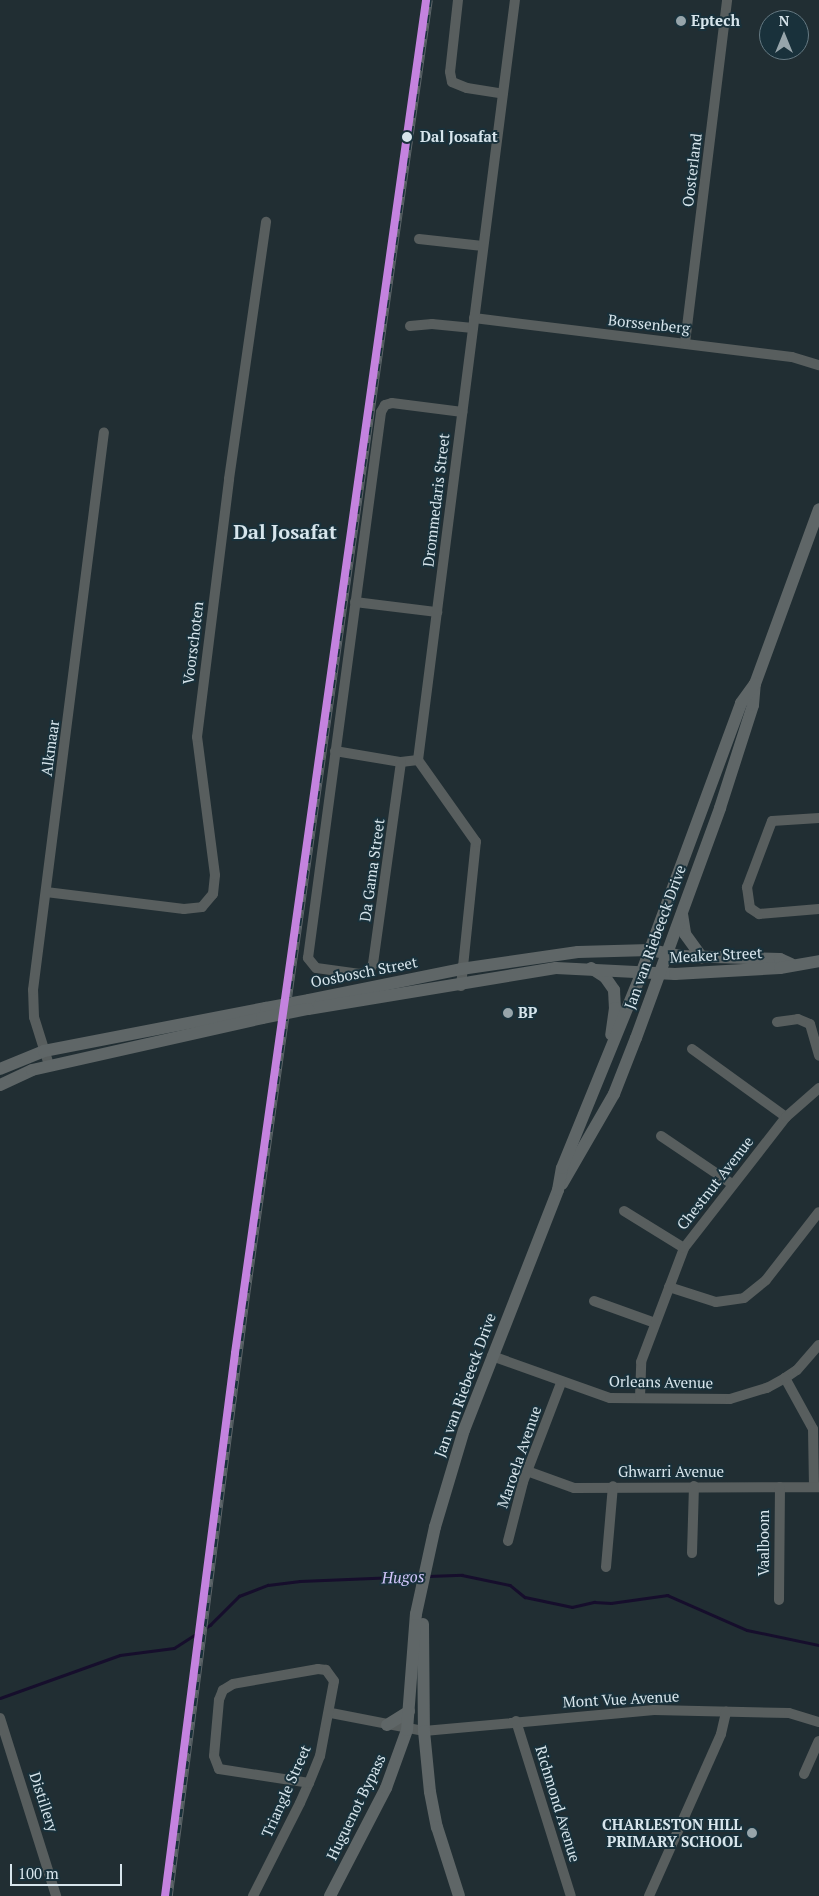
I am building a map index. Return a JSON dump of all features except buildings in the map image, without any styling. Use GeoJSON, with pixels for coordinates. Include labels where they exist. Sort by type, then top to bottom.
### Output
{"type":"FeatureCollection","features":[{"type":"Feature","properties":{"kind":"main road","name":"Jan van Riebeeck Drive"},"geometry":{"type":"LineString","coordinates":[[407,1730],[414,1631],[429,1553],[455,1456],[492,1356],[558,1190],[591,1139],[614,1094],[720,808],[753,705],[755,684],[819,509]]}},
{"type":"Feature","properties":{"kind":"main road","name":"Jan van Riebeeck Drive"},"geometry":{"type":"LineString","coordinates":[[558,1190],[562,1168],[599,1083],[641,974],[741,703],[755,684]]}},
{"type":"Feature","properties":{"kind":"main road"},"geometry":{"type":"LineString","coordinates":[[681,912],[685,934],[702,957]]}},
{"type":"Feature","properties":{"kind":"main road","name":"Meaker Street"},"geometry":{"type":"LineString","coordinates":[[650,950],[702,957],[780,959],[791,964]]}},
{"type":"Feature","properties":{"kind":"main road","name":"Oosbosch Street"},"geometry":{"type":"LineString","coordinates":[[0,1069],[44,1051],[264,1013],[461,969],[578,952],[650,950]]}},
{"type":"Feature","properties":{"kind":"main road","name":"Meaker Street"},"geometry":{"type":"LineString","coordinates":[[641,974],[732,972],[780,968],[791,964],[819,961]]}},
{"type":"Feature","properties":{"kind":"main road"},"geometry":{"type":"LineString","coordinates":[[591,967],[611,984],[616,999],[610,1040],[599,1083]]}},
{"type":"Feature","properties":{"kind":"main road","name":"Oosbosch Street"},"geometry":{"type":"LineString","coordinates":[[309,1004],[461,986],[546,969],[591,967],[641,974]]}},
{"type":"Feature","properties":{"kind":"main road","name":"Oosbosch Street"},"geometry":{"type":"LineString","coordinates":[[0,1085],[32,1070],[49,1065],[264,1013]]}},
{"type":"Feature","properties":{"kind":"main road","name":"Jan van Riebeeck Drive"},"geometry":{"type":"LineString","coordinates":[[422,1591],[424,1731],[437,1827],[459,1896]]}},
{"type":"Feature","properties":{"kind":"main road"},"geometry":{"type":"LineString","coordinates":[[387,1725],[408,1711]]}},
{"type":"Feature","properties":{"kind":"main road","name":"Huguenot Bypass"},"geometry":{"type":"LineString","coordinates":[[330,1896],[389,1780],[407,1730]]}},
{"type":"Feature","properties":{"kind":"street"},"geometry":{"type":"LineString","coordinates":[[458,0],[450,72],[452,82],[467,88],[503,94]]}},
{"type":"Feature","properties":{"kind":"street","name":"Drommedaris Street"},"geometry":{"type":"LineString","coordinates":[[418,760],[515,0]]}},
{"type":"Feature","properties":{"kind":"street","name":"Oosterland"},"geometry":{"type":"LineString","coordinates":[[686,342],[727,0]]}},
{"type":"Feature","properties":{"kind":"street","name":"Voorschoten"},"geometry":{"type":"LineString","coordinates":[[46,892],[184,910],[202,907],[214,894],[215,875],[197,737],[229,479],[266,222]]}},
{"type":"Feature","properties":{"kind":"street"},"geometry":{"type":"LineString","coordinates":[[419,239],[483,246]]}},
{"type":"Feature","properties":{"kind":"street","name":"Borssenberg"},"geometry":{"type":"LineString","coordinates":[[410,326],[474,323],[686,342],[792,357],[819,366]]}},
{"type":"Feature","properties":{"kind":"street"},"geometry":{"type":"LineString","coordinates":[[461,986],[461,969],[476,842],[418,760],[401,762],[335,751],[381,412],[384,405],[392,403],[462,412]]}},
{"type":"Feature","properties":{"kind":"street","name":"Alkmaar"},"geometry":{"type":"LineString","coordinates":[[49,1065],[32,1004],[104,432]]}},
{"type":"Feature","properties":{"kind":"street"},"geometry":{"type":"LineString","coordinates":[[355,602],[437,612]]}},
{"type":"Feature","properties":{"kind":"street","name":"Da Gama Street"},"geometry":{"type":"LineString","coordinates":[[335,751],[308,958],[312,966],[360,974],[369,970],[374,964],[401,762]]}},
{"type":"Feature","properties":{"kind":"street"},"geometry":{"type":"LineString","coordinates":[[819,818],[772,821],[747,887],[750,908],[759,914],[819,910]]}},
{"type":"Feature","properties":{"kind":"street"},"geometry":{"type":"LineString","coordinates":[[777,1022],[798,1019],[810,1024],[819,1056]]}},
{"type":"Feature","properties":{"kind":"street"},"geometry":{"type":"LineString","coordinates":[[692,1049],[786,1117]]}},
{"type":"Feature","properties":{"kind":"street","name":"Chestnut Avenue"},"geometry":{"type":"LineString","coordinates":[[640,1398],[641,1362],[684,1248],[786,1117],[819,1088]]}},
{"type":"Feature","properties":{"kind":"street"},"geometry":{"type":"LineString","coordinates":[[661,1136],[732,1184]]}},
{"type":"Feature","properties":{"kind":"street"},"geometry":{"type":"LineString","coordinates":[[624,1211],[684,1248]]}},
{"type":"Feature","properties":{"kind":"street"},"geometry":{"type":"LineString","coordinates":[[669,1287],[716,1302],[744,1298],[766,1280],[819,1212]]}},
{"type":"Feature","properties":{"kind":"street"},"geometry":{"type":"LineString","coordinates":[[594,1301],[655,1323]]}},
{"type":"Feature","properties":{"kind":"street","name":"Orleans Avenue"},"geometry":{"type":"LineString","coordinates":[[492,1356],[561,1383],[610,1398],[730,1399],[767,1388],[785,1378],[797,1370],[819,1345]]}},
{"type":"Feature","properties":{"kind":"street"},"geometry":{"type":"LineString","coordinates":[[785,1378],[813,1428],[816,1487]]}},
{"type":"Feature","properties":{"kind":"street","name":"Maroela Avenue"},"geometry":{"type":"LineString","coordinates":[[508,1541],[527,1471],[561,1383]]}},
{"type":"Feature","properties":{"kind":"street","name":"Ghwarri Avenue"},"geometry":{"type":"LineString","coordinates":[[527,1471],[566,1487],[816,1487]]}},
{"type":"Feature","properties":{"kind":"street"},"geometry":{"type":"LineString","coordinates":[[606,1566],[613,1486]]}},
{"type":"Feature","properties":{"kind":"street"},"geometry":{"type":"LineString","coordinates":[[692,1553],[694,1486]]}},
{"type":"Feature","properties":{"kind":"street","name":"Vaalboom"},"geometry":{"type":"LineString","coordinates":[[779,1600],[780,1487]]}},
{"type":"Feature","properties":{"kind":"street","name":"Triangle Street"},"geometry":{"type":"LineString","coordinates":[[253,1896],[309,1783],[322,1749],[331,1713],[334,1681],[326,1670],[318,1669],[233,1684],[221,1694],[214,1756],[219,1769],[309,1783]]}},
{"type":"Feature","properties":{"kind":"street","name":"Mont Vue Avenue"},"geometry":{"type":"LineString","coordinates":[[407,1730],[424,1731],[516,1721],[654,1710],[789,1713],[819,1722]]}},
{"type":"Feature","properties":{"kind":"street"},"geometry":{"type":"LineString","coordinates":[[649,1896],[721,1734],[726,1712]]}},
{"type":"Feature","properties":{"kind":"street"},"geometry":{"type":"LineString","coordinates":[[331,1713],[407,1730]]}},
{"type":"Feature","properties":{"kind":"street","name":"Distillery"},"geometry":{"type":"LineString","coordinates":[[0,1718],[56,1896]]}},
{"type":"Feature","properties":{"kind":"street","name":"Richmond Avenue"},"geometry":{"type":"LineString","coordinates":[[516,1721],[571,1896]]}},
{"type":"Feature","properties":{"kind":"street"},"geometry":{"type":"LineString","coordinates":[[804,1774],[819,1740]]}},
{"type":"Feature","properties":{"kind":"waterway","name":"Hugos"},"geometry":{"type":"LineString","coordinates":[[428,1576],[462,1575],[510,1585],[525,1597],[572,1607],[594,1602],[611,1603],[667,1595],[747,1630],[819,1645]]}},
{"type":"Feature","properties":{"kind":"waterway","name":"Hugos"},"geometry":{"type":"LineString","coordinates":[[0,1698],[120,1655],[174,1648],[210,1625],[239,1596],[268,1585],[300,1581],[420,1576]]}},
{"type":"Feature","properties":{"kind":"railway"},"geometry":{"type":"LineString","coordinates":[[170,1896],[248,1290],[430,0]]}},
{"type":"Feature","properties":{"kind":"transit line"},"geometry":{"type":"LineString","coordinates":[[165,1896],[235,1353],[426,0]]}},
{"type":"Feature","properties":{"kind":"place","name":"Eptech"},"geometry":{"type":"Point","coordinates":[681,21]}},
{"type":"Feature","properties":{"kind":"place","name":"Dal Josafat"},"geometry":{"type":"Point","coordinates":[407,137]}},
{"type":"Feature","properties":{"kind":"place","name":"BP"},"geometry":{"type":"Point","coordinates":[508,1013]}},
{"type":"Feature","properties":{"kind":"place","name":"CHARLESTON HILL PRIMARY SCHOOL"},"geometry":{"type":"Point","coordinates":[752,1833]}},
{"type":"Feature","properties":{"kind":"district","name":"Dal Josafat"},"geometry":{"type":"Point","coordinates":[285,531]}}]}
